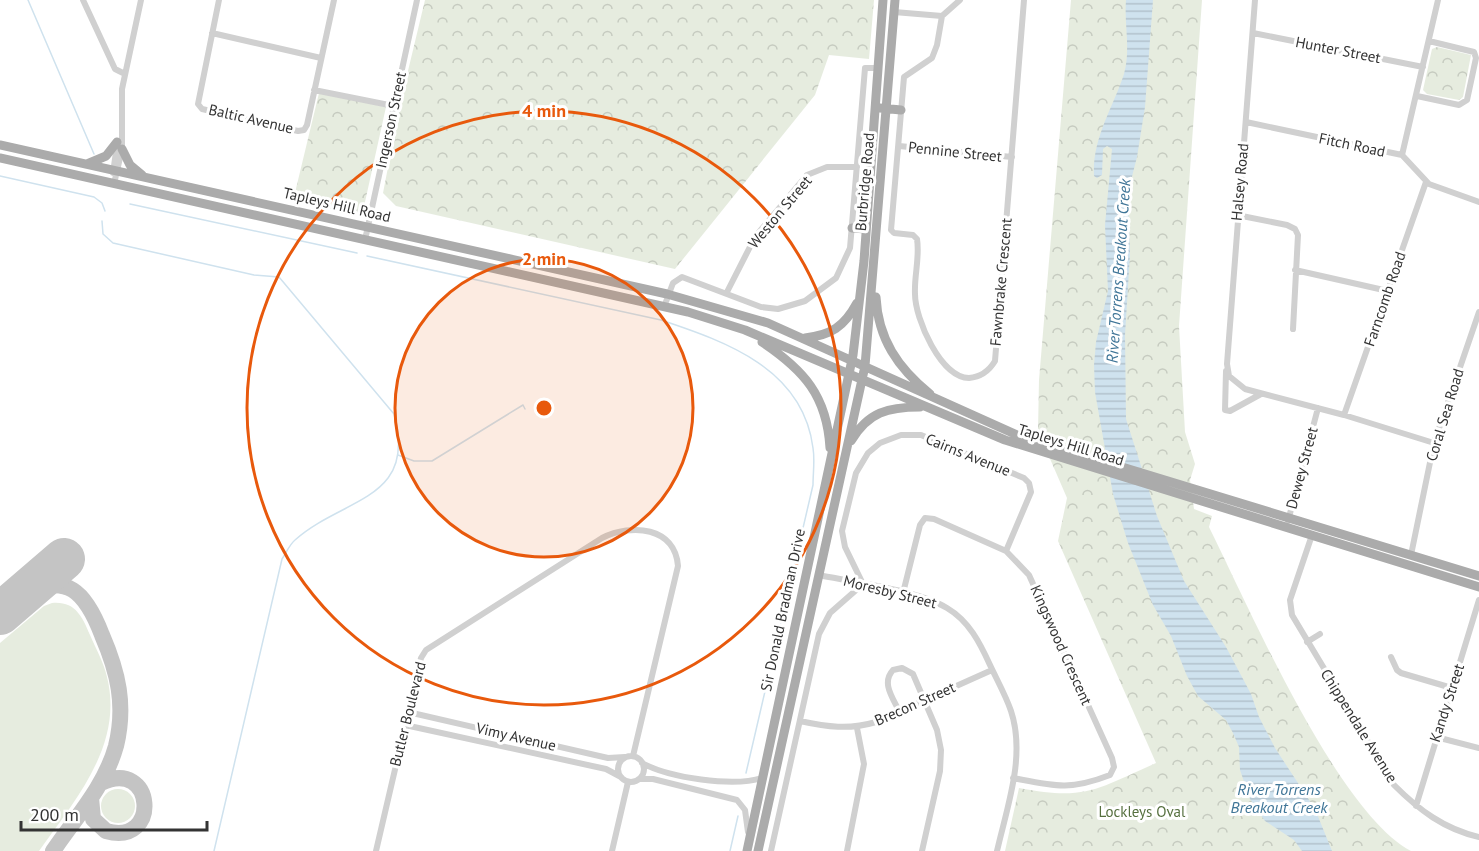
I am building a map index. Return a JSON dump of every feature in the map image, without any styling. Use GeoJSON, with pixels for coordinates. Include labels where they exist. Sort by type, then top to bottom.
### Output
{"type":"FeatureCollection","features":[{"type":"Feature","properties":{"kind":"main road","name":"Burbridge Road"},"geometry":{"type":"LineString","coordinates":[[849,375],[860,296],[883,0]]}},
{"type":"Feature","properties":{"kind":"main road","name":"Burbridge Road"},"geometry":{"type":"LineString","coordinates":[[862,380],[895,0]]}},
{"type":"Feature","properties":{"kind":"main road"},"geometry":{"type":"LineString","coordinates":[[875,108],[901,110]]}},
{"type":"Feature","properties":{"kind":"main road","name":"Tapleys Hill Road"},"geometry":{"type":"LineString","coordinates":[[0,145],[667,294],[754,318],[852,360],[943,403],[1084,461],[1169,491],[1253,512]]}},
{"type":"Feature","properties":{"kind":"main road"},"geometry":{"type":"LineString","coordinates":[[85,165],[106,156],[119,146],[130,165],[146,178]]}},
{"type":"Feature","properties":{"kind":"main road","name":"Tapleys Hill Road"},"geometry":{"type":"LineString","coordinates":[[0,158],[688,312],[745,330],[991,435],[1084,461],[1162,479],[1313,531],[1410,560],[1479,576]]}},
{"type":"Feature","properties":{"kind":"main road"},"geometry":{"type":"LineString","coordinates":[[852,228],[866,229]]}},
{"type":"Feature","properties":{"kind":"main road"},"geometry":{"type":"LineString","coordinates":[[872,280],[881,330],[888,347],[905,371],[943,403]]}},
{"type":"Feature","properties":{"kind":"main road"},"geometry":{"type":"LineString","coordinates":[[802,339],[822,336],[838,329],[847,319],[860,296]]}},
{"type":"Feature","properties":{"kind":"main road"},"geometry":{"type":"LineString","coordinates":[[745,330],[789,360],[816,394],[826,420],[830,463]]}},
{"type":"Feature","properties":{"kind":"main road","name":"Sir Donald Bradman Drive"},"geometry":{"type":"LineString","coordinates":[[747,848],[849,375]]}},
{"type":"Feature","properties":{"kind":"main road","name":"Sir Donald Bradman Drive"},"geometry":{"type":"LineString","coordinates":[[758,851],[862,380]]}},
{"type":"Feature","properties":{"kind":"main road"},"geometry":{"type":"LineString","coordinates":[[847,448],[862,425],[875,414],[898,407],[925,408]]}},
{"type":"Feature","properties":{"kind":"main road"},"geometry":{"type":"LineString","coordinates":[[804,584],[818,575],[812,553]]}},
{"type":"Feature","properties":{"kind":"main road","name":"Tapleys Hill Road"},"geometry":{"type":"LineString","coordinates":[[1410,560],[1479,587]]}},
{"type":"Feature","properties":{"kind":"street"},"geometry":{"type":"LineString","coordinates":[[83,0],[115,69],[125,74]]}},
{"type":"Feature","properties":{"kind":"street"},"geometry":{"type":"LineString","coordinates":[[114,184],[125,74],[141,0]]}},
{"type":"Feature","properties":{"kind":"street","name":"Baltic Avenue"},"geometry":{"type":"LineString","coordinates":[[219,0],[198,104],[202,109],[298,131],[304,130],[314,90]]}},
{"type":"Feature","properties":{"kind":"street"},"geometry":{"type":"LineString","coordinates":[[334,0],[314,90],[394,106]]}},
{"type":"Feature","properties":{"kind":"street","name":"Ingerson Street"},"geometry":{"type":"LineString","coordinates":[[365,240],[417,0]]}},
{"type":"Feature","properties":{"kind":"street"},"geometry":{"type":"LineString","coordinates":[[894,12],[942,16],[960,0]]}},
{"type":"Feature","properties":{"kind":"street","name":"Fawnbrake Crescent"},"geometry":{"type":"LineString","coordinates":[[942,16],[937,45],[932,58],[924,66],[905,74],[891,230],[894,233],[914,235],[917,239],[915,295],[918,314],[946,368],[964,378],[980,376],[995,361],[1024,0]]}},
{"type":"Feature","properties":{"kind":"street","name":"Halsey Road"},"geometry":{"type":"LineString","coordinates":[[1255,0],[1237,215],[1225,410],[1230,411],[1262,394]]}},
{"type":"Feature","properties":{"kind":"street"},"geometry":{"type":"LineString","coordinates":[[1402,155],[1438,0]]}},
{"type":"Feature","properties":{"kind":"street"},"geometry":{"type":"LineString","coordinates":[[212,33],[321,58]]}},
{"type":"Feature","properties":{"kind":"street","name":"Hunter Street"},"geometry":{"type":"LineString","coordinates":[[1253,33],[1423,67]]}},
{"type":"Feature","properties":{"kind":"street"},"geometry":{"type":"LineString","coordinates":[[1417,96],[1459,105],[1467,100],[1476,58],[1474,52],[1429,41]]}},
{"type":"Feature","properties":{"kind":"street","name":"Burbridge Road"},"geometry":{"type":"LineString","coordinates":[[727,292],[761,308],[778,309],[795,305],[825,288],[836,278],[847,259],[852,228],[865,68],[877,68]]}},
{"type":"Feature","properties":{"kind":"street","name":"Fitch Road"},"geometry":{"type":"LineString","coordinates":[[1246,122],[1402,155],[1426,182],[1479,202]]}},
{"type":"Feature","properties":{"kind":"street","name":"Pennine Street"},"geometry":{"type":"LineString","coordinates":[[899,146],[1011,157]]}},
{"type":"Feature","properties":{"kind":"street","name":"Weston Street"},"geometry":{"type":"LineString","coordinates":[[727,292],[755,237],[807,175],[827,167],[857,167]]}},
{"type":"Feature","properties":{"kind":"street","name":"Farncomb Road"},"geometry":{"type":"LineString","coordinates":[[1344,415],[1426,182]]}},
{"type":"Feature","properties":{"kind":"street"},"geometry":{"type":"LineString","coordinates":[[1237,215],[1295,229],[1298,235],[1293,329]]}},
{"type":"Feature","properties":{"kind":"street"},"geometry":{"type":"LineString","coordinates":[[1295,270],[1389,291]]}},
{"type":"Feature","properties":{"kind":"street"},"geometry":{"type":"LineString","coordinates":[[664,307],[667,294],[677,278],[682,276],[727,292]]}},
{"type":"Feature","properties":{"kind":"street","name":"Coral Sea Road"},"geometry":{"type":"LineString","coordinates":[[1410,560],[1434,443],[1479,312]]}},
{"type":"Feature","properties":{"kind":"street"},"geometry":{"type":"LineString","coordinates":[[1227,364],[1230,376],[1235,383],[1245,389],[1344,415],[1434,443]]}},
{"type":"Feature","properties":{"kind":"street","name":"Dewey Street"},"geometry":{"type":"LineString","coordinates":[[1287,523],[1318,408]]}},
{"type":"Feature","properties":{"kind":"street","name":"Cairns Avenue"},"geometry":{"type":"LineString","coordinates":[[862,584],[845,547],[842,531],[856,473],[872,448],[901,435],[921,435],[941,442],[1027,481],[1031,492],[1006,551]]}},
{"type":"Feature","properties":{"kind":"street","name":"Kingswood Crescent"},"geometry":{"type":"LineString","coordinates":[[903,593],[920,525],[925,518],[933,519],[1006,551],[1029,575],[1112,758],[1113,767],[1110,775],[1076,787],[1059,787],[1013,778]]}},
{"type":"Feature","properties":{"kind":"street","name":"Butler Boulevard"},"geometry":{"type":"LineString","coordinates":[[376,851],[421,658],[426,650],[615,531],[630,530],[663,536],[675,550],[678,566],[633,756]]}},
{"type":"Feature","properties":{"kind":"street","name":"Chippendale Avenue"},"geometry":{"type":"LineString","coordinates":[[1313,531],[1289,606],[1307,642],[1394,785],[1416,806],[1447,827],[1479,837]]}},
{"type":"Feature","properties":{"kind":"street","name":"Moresby Street"},"geometry":{"type":"LineString","coordinates":[[818,575],[903,593],[946,607],[964,621],[979,641],[1011,711],[1016,731],[1017,752],[1013,778],[997,851]]}},
{"type":"Feature","properties":{"kind":"street"},"geometry":{"type":"LineString","coordinates":[[771,851],[823,623],[830,613],[862,584]]}},
{"type":"Feature","properties":{"kind":"street","name":"Kandy Street"},"geometry":{"type":"LineString","coordinates":[[1416,806],[1479,600]]}},
{"type":"Feature","properties":{"kind":"street"},"geometry":{"type":"LineString","coordinates":[[1307,642],[1320,634]]}},
{"type":"Feature","properties":{"kind":"street"},"geometry":{"type":"LineString","coordinates":[[1391,657],[1396,670],[1401,673],[1452,688]]}},
{"type":"Feature","properties":{"kind":"street"},"geometry":{"type":"LineString","coordinates":[[899,711],[888,688],[889,674],[895,669],[902,668],[910,671],[924,699],[937,730],[941,750],[940,771],[922,851]]}},
{"type":"Feature","properties":{"kind":"street","name":"Brecon Street"},"geometry":{"type":"LineString","coordinates":[[800,721],[831,728],[857,728],[992,670]]}},
{"type":"Feature","properties":{"kind":"street","name":"Vimy Avenue"},"geometry":{"type":"LineString","coordinates":[[408,712],[608,758],[626,758]]}},
{"type":"Feature","properties":{"kind":"street","name":"Vimy Avenue"},"geometry":{"type":"LineString","coordinates":[[405,725],[606,769],[621,777]]}},
{"type":"Feature","properties":{"kind":"street"},"geometry":{"type":"LineString","coordinates":[[847,851],[864,764],[857,728]]}},
{"type":"Feature","properties":{"kind":"street"},"geometry":{"type":"LineString","coordinates":[[1436,737],[1479,748]]}},
{"type":"Feature","properties":{"kind":"street"},"geometry":{"type":"LineString","coordinates":[[628,782],[621,777],[619,765],[626,758],[633,756],[652,768],[714,781],[748,782],[762,778]]}},
{"type":"Feature","properties":{"kind":"street"},"geometry":{"type":"LineString","coordinates":[[639,779],[643,772],[642,763]]}},
{"type":"Feature","properties":{"kind":"street"},"geometry":{"type":"LineString","coordinates":[[628,782],[653,779],[737,800],[747,816],[747,848]]}},
{"type":"Feature","properties":{"kind":"street"},"geometry":{"type":"LineString","coordinates":[[612,851],[628,782]]}},
{"type":"Feature","properties":{"kind":"green space"},"geometry":{"type":"Polygon","coordinates":[[[425,0],[874,0],[869,59],[829,55],[815,95],[675,269],[396,206],[383,193],[401,100],[425,0]]]}},
{"type":"Feature","properties":{"kind":"green space","name":"Lockleys Oval"},"geometry":{"type":"Polygon","coordinates":[[[1071,0],[1202,0],[1179,326],[1185,432],[1195,464],[1190,480],[1194,509],[1212,516],[1209,527],[1271,654],[1325,752],[1354,795],[1383,829],[1411,851],[1005,851],[1019,788],[1042,792],[1076,793],[1104,786],[1156,763],[1058,541],[1067,498],[1038,431],[1039,380],[1071,0]]]}},
{"type":"Feature","properties":{"kind":"green space"},"geometry":{"type":"Polygon","coordinates":[[[1437,47],[1471,55],[1463,97],[1459,100],[1427,94],[1423,90],[1432,49],[1437,47]]]}},
{"type":"Feature","properties":{"kind":"green space"},"geometry":{"type":"Polygon","coordinates":[[[319,93],[386,107],[363,211],[358,215],[293,201],[319,93]]]}},
{"type":"Feature","properties":{"kind":"green space"},"geometry":{"type":"Polygon","coordinates":[[[52,603],[67,604],[72,607],[81,616],[87,628],[107,677],[110,702],[109,726],[93,770],[39,851],[0,851],[0,643],[44,606],[52,603]]]}},
{"type":"Feature","properties":{"kind":"green space"},"geometry":{"type":"Polygon","coordinates":[[[118,789],[130,794],[135,806],[130,818],[118,823],[106,818],[101,806],[106,794],[118,789]]]}},
{"type":"Feature","properties":{"kind":"water","name":"River Torrens Breakout Creek"},"geometry":{"type":"Polygon","coordinates":[[[1126,0],[1153,0],[1145,107],[1137,157],[1128,192],[1130,254],[1125,335],[1126,419],[1157,516],[1184,581],[1226,647],[1251,694],[1259,717],[1275,748],[1315,809],[1332,851],[1302,851],[1294,840],[1265,821],[1250,799],[1240,770],[1239,747],[1233,733],[1226,720],[1198,696],[1187,676],[1171,636],[1153,605],[1128,543],[1113,494],[1095,392],[1094,365],[1096,342],[1108,291],[1105,225],[1112,149],[1107,146],[1103,149],[1102,175],[1097,178],[1094,176],[1094,162],[1100,136],[1126,64],[1126,0]]]}},
{"type":"Feature","properties":{"kind":"waterway"},"geometry":{"type":"LineString","coordinates":[[28,0],[94,154]]}},
{"type":"Feature","properties":{"kind":"waterway"},"geometry":{"type":"LineString","coordinates":[[0,176],[94,197],[102,203],[105,211]]}},
{"type":"Feature","properties":{"kind":"waterway"},"geometry":{"type":"LineString","coordinates":[[130,204],[357,253]]}},
{"type":"Feature","properties":{"kind":"waterway"},"geometry":{"type":"LineString","coordinates":[[102,221],[103,234],[113,243],[254,275],[279,277],[394,414],[399,443],[395,464],[386,481],[372,494],[314,526],[295,540],[282,559],[214,851]]}},
{"type":"Feature","properties":{"kind":"waterway"},"geometry":{"type":"LineString","coordinates":[[367,256],[661,320],[735,349],[778,379],[794,398],[806,421],[813,448],[813,485],[746,773]]}},
{"type":"Feature","properties":{"kind":"waterway"},"geometry":{"type":"LineString","coordinates":[[398,455],[414,461],[432,461],[523,405],[525,409]]}},
{"type":"Feature","properties":{"kind":"waterway"},"geometry":{"type":"LineString","coordinates":[[730,851],[738,816]]}},
{"type":"Feature","properties":{"kind":"taxiway"},"geometry":{"type":"LineString","coordinates":[[21,596],[37,588],[51,585],[63,586],[73,590],[81,597],[96,620],[108,649],[119,689],[119,731],[111,761],[97,788],[53,851]]}},
{"type":"Feature","properties":{"kind":"taxiway"},"geometry":{"type":"LineString","coordinates":[[91,798],[93,819],[106,831],[124,832],[136,827],[143,816],[144,803],[141,791],[132,782],[119,778],[101,783]]}},
{"type":"Feature","properties":{"kind":"runway"},"geometry":{"type":"LineString","coordinates":[[0,614],[64,559]]}}]}
